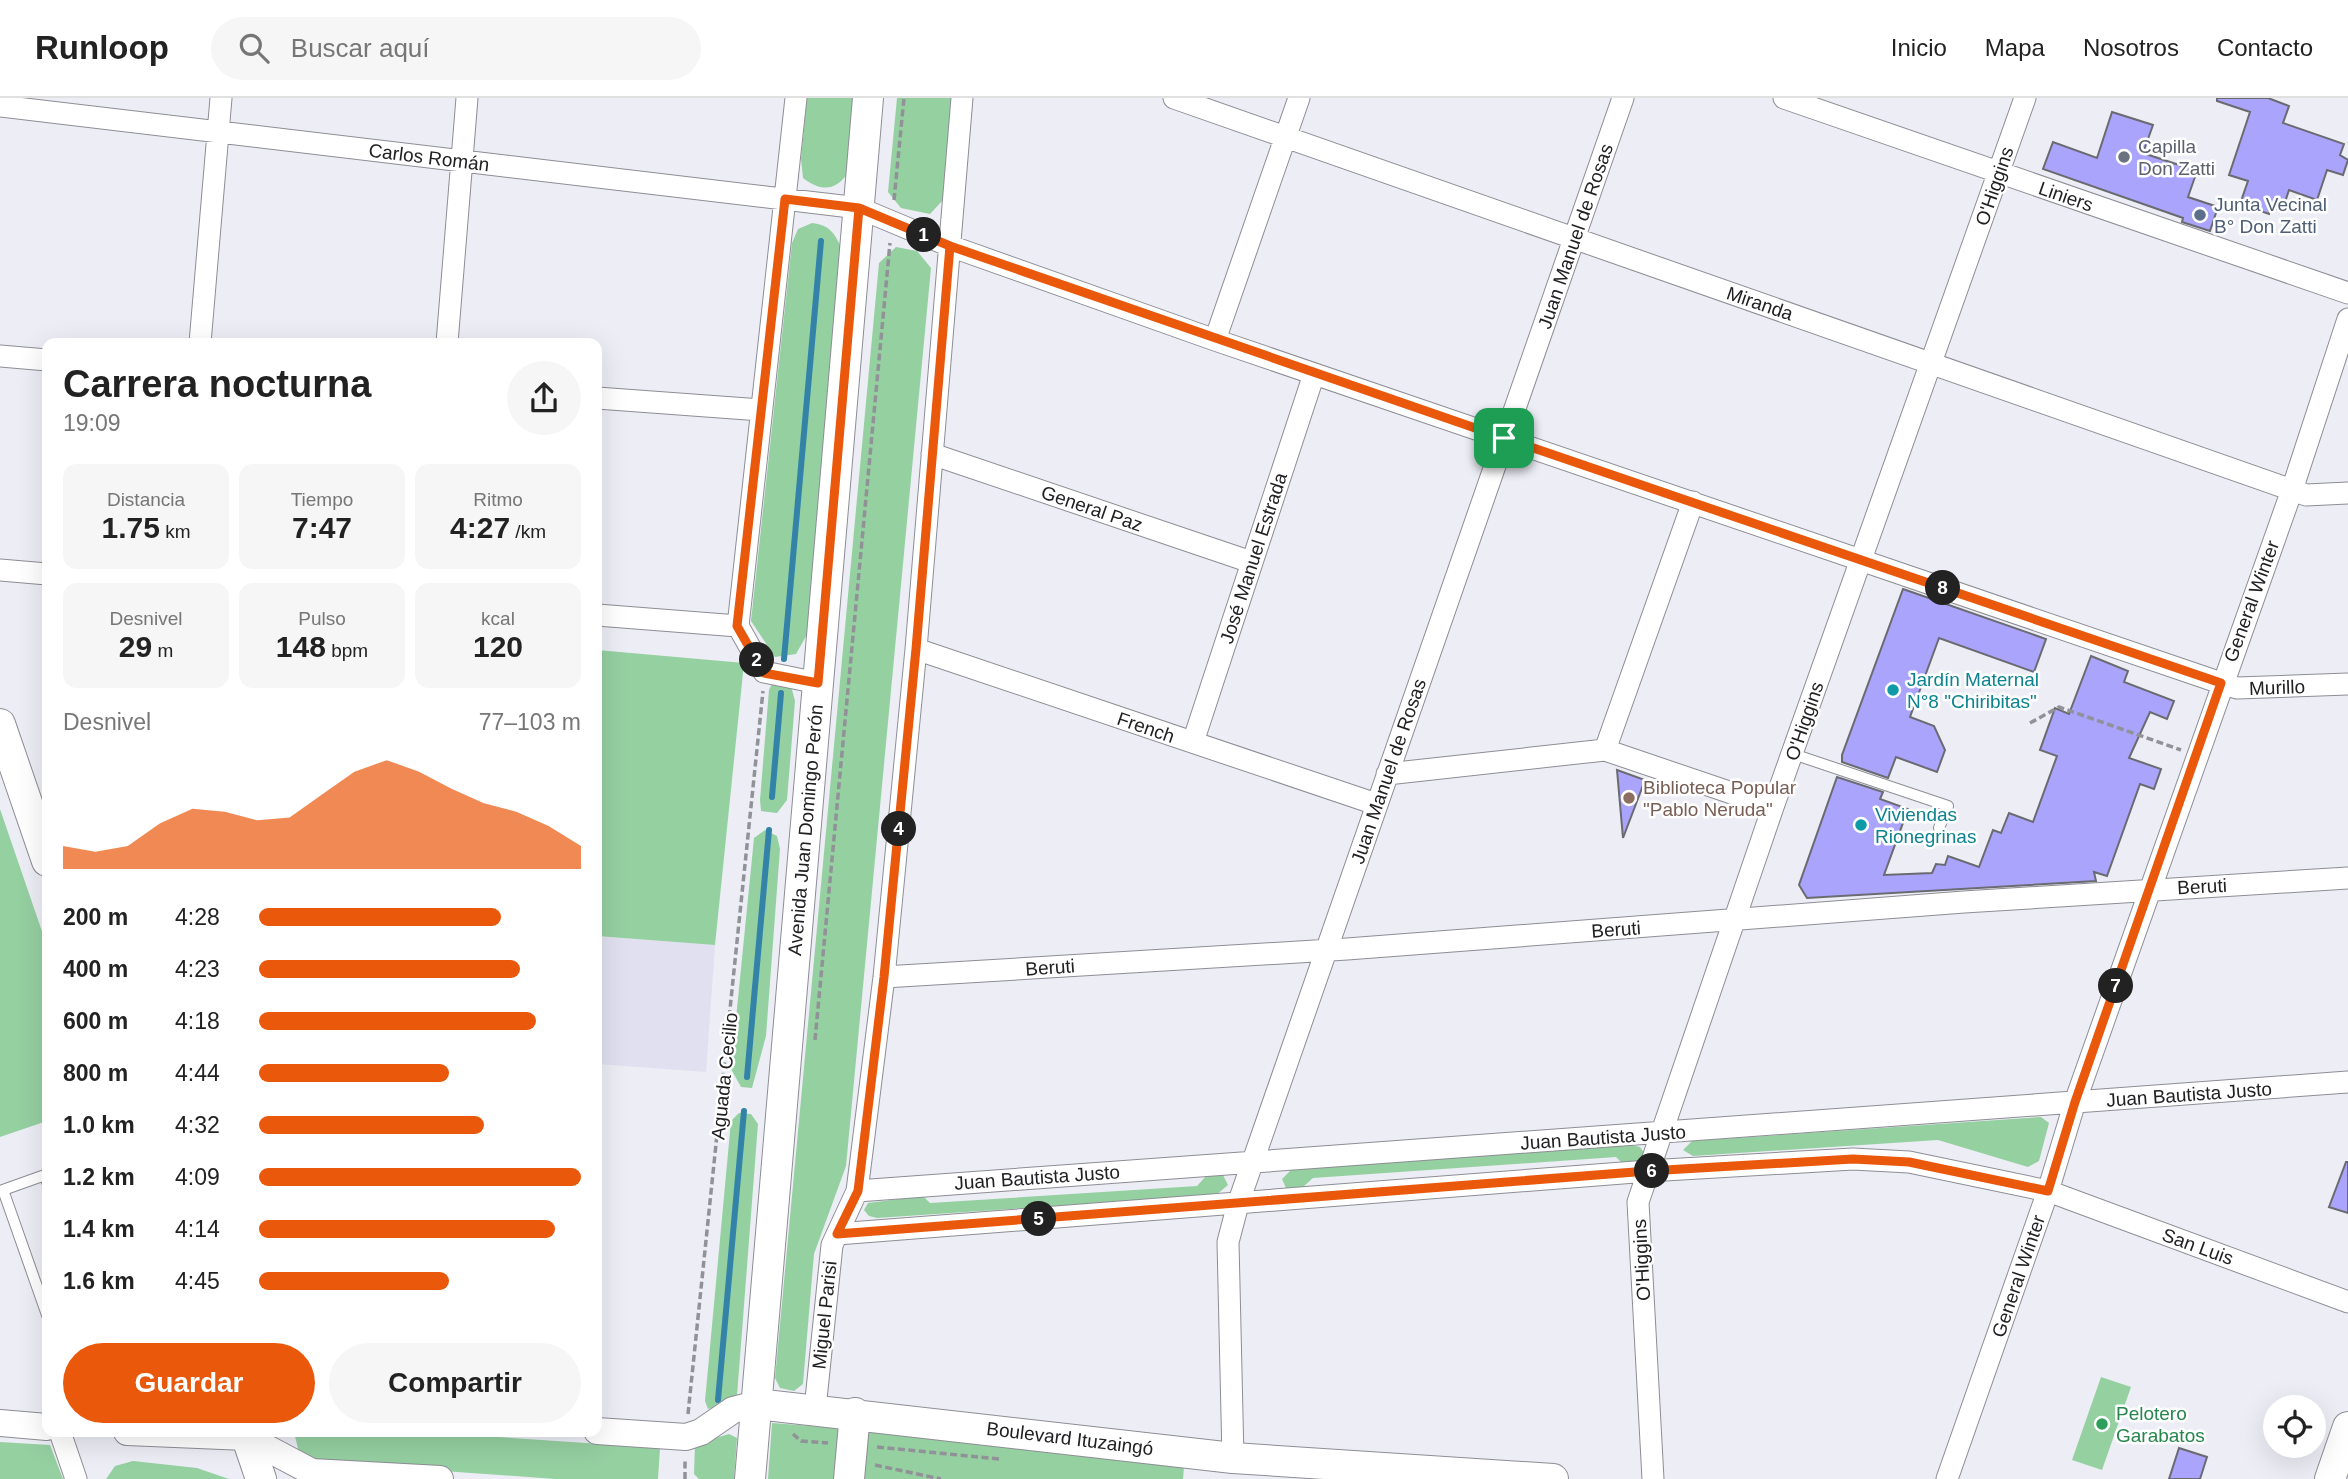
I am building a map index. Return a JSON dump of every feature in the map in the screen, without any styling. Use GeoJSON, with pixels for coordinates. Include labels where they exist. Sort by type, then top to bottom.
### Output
{"type":"FeatureCollection","features":[{"type":"Feature","properties":{"kind":"main road","name":"Avenida Juan Domingo Perón"},"geometry":{"type":"LineString","coordinates":[[750,1479],[868,98]]}},
{"type":"Feature","properties":{"kind":"main road"},"geometry":{"type":"LineString","coordinates":[[0,727],[42,847]]}},
{"type":"Feature","properties":{"kind":"main road","name":"Boulevard Ituzaingó"},"geometry":{"type":"LineString","coordinates":[[756,1404],[855,1413],[1199,1466],[1233,1458],[1553,1479]]}},
{"type":"Feature","properties":{"kind":"main road"},"geometry":{"type":"LineString","coordinates":[[850,1469],[855,1413]]}},
{"type":"Feature","properties":{"kind":"main road"},"geometry":{"type":"LineString","coordinates":[[2330,1479],[2348,1427]]}},
{"type":"Feature","properties":{"kind":"main road"},"geometry":{"type":"LineString","coordinates":[[250,1437],[261,1479]]}},
{"type":"Feature","properties":{"kind":"street"},"geometry":{"type":"LineString","coordinates":[[200,338],[221,98]]}},
{"type":"Feature","properties":{"kind":"street"},"geometry":{"type":"LineString","coordinates":[[447,338],[467,98]]}},
{"type":"Feature","properties":{"kind":"street"},"geometry":{"type":"LineString","coordinates":[[796,98],[737,626],[764,673],[818,683]]}},
{"type":"Feature","properties":{"kind":"street","name":"Miguel Parisi"},"geometry":{"type":"LineString","coordinates":[[815,1409],[832,1245],[858,1191],[884,977],[916,649],[962,98]]}},
{"type":"Feature","properties":{"kind":"street","name":"Miranda"},"geometry":{"type":"LineString","coordinates":[[1174,98],[2291,490],[2306,495],[2348,492]]}},
{"type":"Feature","properties":{"kind":"street"},"geometry":{"type":"LineString","coordinates":[[1215,340],[1299,98]]}},
{"type":"Feature","properties":{"kind":"street","name":"Juan Manuel de Rosas"},"geometry":{"type":"LineString","coordinates":[[1233,1458],[1228,1242],[1238,1204],[1324,950],[1623,98]]}},
{"type":"Feature","properties":{"kind":"street","name":"Liniers"},"geometry":{"type":"LineString","coordinates":[[1784,98],[2348,293]]}},
{"type":"Feature","properties":{"kind":"street","name":"O'Higgins"},"geometry":{"type":"LineString","coordinates":[[1653,1479],[1638,1202],[1773,807],[2025,98]]}},
{"type":"Feature","properties":{"kind":"street","name":"Carlos Román"},"geometry":{"type":"LineString","coordinates":[[0,106],[859,208]]}},
{"type":"Feature","properties":{"kind":"street","name":"Murillo"},"geometry":{"type":"LineString","coordinates":[[859,208],[950,246],[1215,340],[2221,683],[2237,688],[2348,684]]}},
{"type":"Feature","properties":{"kind":"street","name":"General Winter"},"geometry":{"type":"LineString","coordinates":[[1947,1479],[2048,1191],[2075,1102],[2149,889],[2291,490],[2348,318]]}},
{"type":"Feature","properties":{"kind":"street"},"geometry":{"type":"LineString","coordinates":[[0,356],[42,360]]}},
{"type":"Feature","properties":{"kind":"street","name":"José Manuel Estrada"},"geometry":{"type":"LineString","coordinates":[[1193,742],[1314,374]]}},
{"type":"Feature","properties":{"kind":"street"},"geometry":{"type":"LineString","coordinates":[[602,398],[761,410]]}},
{"type":"Feature","properties":{"kind":"street","name":"General Paz"},"geometry":{"type":"LineString","coordinates":[[932,454],[1251,562]]}},
{"type":"Feature","properties":{"kind":"street"},"geometry":{"type":"LineString","coordinates":[[1605,750],[1693,502]]}},
{"type":"Feature","properties":{"kind":"street"},"geometry":{"type":"LineString","coordinates":[[0,570],[42,574]]}},
{"type":"Feature","properties":{"kind":"street"},"geometry":{"type":"LineString","coordinates":[[602,615],[737,626]]}},
{"type":"Feature","properties":{"kind":"street","name":"French"},"geometry":{"type":"LineString","coordinates":[[916,649],[1376,804]]}},
{"type":"Feature","properties":{"kind":"street"},"geometry":{"type":"LineString","coordinates":[[1387,774],[1605,750],[1773,807]]}},
{"type":"Feature","properties":{"kind":"street","name":"Beruti"},"geometry":{"type":"LineString","coordinates":[[884,977],[1324,950],[2149,889],[2348,878]]}},
{"type":"Feature","properties":{"kind":"street","name":"Juan Bautista Justo"},"geometry":{"type":"LineString","coordinates":[[858,1191],[1252,1160],[1662,1133],[2348,1082]]}},
{"type":"Feature","properties":{"kind":"street","name":"Juan Bautista Justo"},"geometry":{"type":"LineString","coordinates":[[837,1234],[1648,1171],[1864,1160],[1909,1162],[2048,1191]]}},
{"type":"Feature","properties":{"kind":"street","name":"San Luis"},"geometry":{"type":"LineString","coordinates":[[2048,1191],[2348,1302]]}},
{"type":"Feature","properties":{"kind":"street","name":"Boulevard Ituzaingó"},"geometry":{"type":"LineString","coordinates":[[686,1437],[701,1432],[733,1410],[756,1404]]}},
{"type":"Feature","properties":{"kind":"street"},"geometry":{"type":"LineString","coordinates":[[0,1423],[42,1427]]}},
{"type":"Feature","properties":{"kind":"street"},"geometry":{"type":"LineString","coordinates":[[602,1431],[686,1437]]}},
{"type":"Feature","properties":{"kind":"street"},"geometry":{"type":"LineString","coordinates":[[62,1437],[76,1479]]}},
{"type":"Feature","properties":{"kind":"street"},"geometry":{"type":"LineString","coordinates":[[255,1437],[312,1472],[440,1479]]}},
{"type":"Feature","properties":{"kind":"lane"},"geometry":{"type":"LineString","coordinates":[[1793,754],[1948,806],[1939,828]]}},
{"type":"Feature","properties":{"kind":"lane"},"geometry":{"type":"LineString","coordinates":[[42,1178],[3,1190],[42,1301]]}},
{"type":"Feature","properties":{"kind":"path","name":"Aguada Cecilio"},"geometry":{"type":"LineString","coordinates":[[685,1479],[686,1437],[764,673]]}},
{"type":"Feature","properties":{"kind":"path"},"geometry":{"type":"LineString","coordinates":[[2030,723],[2059,707],[2197,755]]}},
{"type":"Feature","properties":{"kind":"path"},"geometry":{"type":"LineString","coordinates":[[850,1469],[941,1479]]}},
{"type":"Feature","properties":{"kind":"shaded area"},"geometry":{"type":"Polygon","coordinates":[[[602,936],[715,945],[706,1072],[602,1064],[602,936]]]}},
{"type":"Feature","properties":{"kind":"green space"},"geometry":{"type":"Polygon","coordinates":[[[807,98],[855,98],[848,173],[838,184],[827,188],[803,178],[801,159],[807,98]]]}},
{"type":"Feature","properties":{"kind":"green space"},"geometry":{"type":"Polygon","coordinates":[[[897,98],[953,98],[943,200],[930,214],[901,208],[888,192],[897,98]]]}},
{"type":"Feature","properties":{"kind":"green space"},"geometry":{"type":"Polygon","coordinates":[[[812,223],[823,225],[830,230],[841,247],[809,631],[796,654],[775,657],[751,621],[792,243],[798,229],[812,223]]]}},
{"type":"Feature","properties":{"kind":"green space"},"geometry":{"type":"Polygon","coordinates":[[[896,247],[917,251],[931,268],[846,1166],[814,1254],[803,1384],[794,1391],[780,1388],[775,1378],[879,263],[896,247]]]}},
{"type":"Feature","properties":{"kind":"green space"},"geometry":{"type":"Polygon","coordinates":[[[602,650],[744,663],[715,945],[602,936],[602,650]]]}},
{"type":"Feature","properties":{"kind":"green space"},"geometry":{"type":"Polygon","coordinates":[[[773,682],[791,686],[795,701],[787,800],[777,813],[761,811],[760,800],[769,690],[773,682]]]}},
{"type":"Feature","properties":{"kind":"green space"},"geometry":{"type":"Polygon","coordinates":[[[0,809],[42,931],[42,1123],[0,1137],[0,809]]]}},
{"type":"Feature","properties":{"kind":"green space"},"geometry":{"type":"Polygon","coordinates":[[[765,830],[777,836],[780,849],[766,1036],[752,1088],[741,1087],[731,1069],[754,838],[765,830]]]}},
{"type":"Feature","properties":{"kind":"green space"},"geometry":{"type":"Polygon","coordinates":[[[739,1113],[751,1114],[758,1124],[737,1396],[734,1402],[708,1409],[705,1401],[731,1121],[739,1113]]]}},
{"type":"Feature","properties":{"kind":"green space"},"geometry":{"type":"Polygon","coordinates":[[[2041,1117],[2049,1123],[2039,1161],[2028,1167],[1938,1140],[1693,1156],[1683,1150],[1692,1141],[2041,1117]]]}},
{"type":"Feature","properties":{"kind":"green space"},"geometry":{"type":"Polygon","coordinates":[[[1632,1145],[1640,1147],[1645,1154],[1641,1161],[1624,1165],[1616,1157],[1313,1178],[1303,1187],[1286,1188],[1282,1179],[1293,1168],[1632,1145]]]}},
{"type":"Feature","properties":{"kind":"green space"},"geometry":{"type":"Polygon","coordinates":[[[1223,1175],[1228,1185],[1216,1195],[877,1218],[869,1216],[864,1210],[868,1203],[923,1196],[930,1203],[1197,1186],[1206,1176],[1223,1175]]]}},
{"type":"Feature","properties":{"kind":"green space","name":"Pelotero Garabatos"},"geometry":{"type":"Polygon","coordinates":[[[2101,1377],[2131,1387],[2102,1470],[2072,1460],[2101,1377]]]}},
{"type":"Feature","properties":{"kind":"green space"},"geometry":{"type":"Polygon","coordinates":[[[772,1423],[838,1428],[834,1479],[768,1479],[772,1423]]]}},
{"type":"Feature","properties":{"kind":"green space"},"geometry":{"type":"Polygon","coordinates":[[[866,1430],[1184,1467],[1183,1479],[863,1479],[866,1430]]]}},
{"type":"Feature","properties":{"kind":"green space"},"geometry":{"type":"Polygon","coordinates":[[[729,1434],[737,1438],[734,1479],[699,1479],[694,1474],[695,1444],[729,1434]]]}},
{"type":"Feature","properties":{"kind":"green space"},"geometry":{"type":"Polygon","coordinates":[[[295,1437],[497,1437],[660,1448],[658,1479],[556,1479],[301,1461],[295,1437]]]}},
{"type":"Feature","properties":{"kind":"green space"},"geometry":{"type":"Polygon","coordinates":[[[0,1442],[50,1445],[63,1479],[0,1479],[0,1442]]]}},
{"type":"Feature","properties":{"kind":"green space"},"geometry":{"type":"Polygon","coordinates":[[[133,1461],[197,1468],[229,1479],[106,1479],[115,1466],[133,1461]]]}},
{"type":"Feature","properties":{"kind":"building"},"geometry":{"type":"Polygon","coordinates":[[[2217,98],[2268,98],[2289,106],[2283,123],[2344,144],[2340,155],[2348,160],[2343,175],[2327,170],[2317,200],[2289,190],[2282,211],[2271,207],[2269,214],[2240,204],[2248,181],[2229,175],[2250,112],[2217,101],[2217,98]]]}},
{"type":"Feature","properties":{"kind":"building"},"geometry":{"type":"Polygon","coordinates":[[[2112,112],[2153,125],[2143,153],[2197,171],[2188,197],[2218,207],[2210,231],[2182,222],[2183,218],[2043,169],[2053,142],[2097,158],[2112,112]]]}},
{"type":"Feature","properties":{"kind":"building"},"geometry":{"type":"Polygon","coordinates":[[[1903,589],[2046,639],[2034,672],[1939,638],[1910,717],[1934,726],[1945,750],[1937,772],[1896,757],[1888,778],[1842,762],[1842,755],[1903,589]]]}},
{"type":"Feature","properties":{"kind":"building"},"geometry":{"type":"Polygon","coordinates":[[[2091,656],[2128,671],[2124,682],[2174,701],[2167,719],[2150,712],[2129,758],[2161,769],[2154,789],[2140,784],[2107,876],[2094,872],[2096,881],[1807,898],[1799,885],[1837,777],[1883,792],[1880,799],[1908,809],[1884,875],[1932,873],[1936,864],[1945,865],[1948,856],[1979,867],[1993,830],[2001,833],[2009,813],[2033,822],[2057,756],[2040,750],[2055,708],[2069,714],[2091,656]]]}},
{"type":"Feature","properties":{"kind":"building","name":"Biblioteca Popular \"Pablo Neruda\""},"geometry":{"type":"Polygon","coordinates":[[[1617,770],[1645,780],[1623,838],[1617,770]]]}},
{"type":"Feature","properties":{"kind":"building"},"geometry":{"type":"Polygon","coordinates":[[[2348,1162],[2348,1213],[2329,1207],[2348,1162]]]}},
{"type":"Feature","properties":{"kind":"building"},"geometry":{"type":"Polygon","coordinates":[[[2179,1448],[2207,1457],[2200,1479],[2169,1479],[2179,1448]]]}},
{"type":"Feature","properties":{"kind":"waterway"},"geometry":{"type":"LineString","coordinates":[[784,659],[821,241]]}},
{"type":"Feature","properties":{"kind":"waterway"},"geometry":{"type":"LineString","coordinates":[[772,797],[781,693]]}},
{"type":"Feature","properties":{"kind":"waterway"},"geometry":{"type":"LineString","coordinates":[[747,1077],[769,830]]}},
{"type":"Feature","properties":{"kind":"waterway"},"geometry":{"type":"LineString","coordinates":[[718,1400],[744,1111]]}},
{"type":"Feature","properties":{"kind":"place","name":"Capilla Don Zatti"},"geometry":{"type":"Point","coordinates":[2124,157]}},
{"type":"Feature","properties":{"kind":"place","name":"Junta Vecinal B° Don Zatti"},"geometry":{"type":"Point","coordinates":[2200,215]}},
{"type":"Feature","properties":{"kind":"place","name":"Jardín Maternal N°8 \"Chiribitas\""},"geometry":{"type":"Point","coordinates":[1893,690]}},
{"type":"Feature","properties":{"kind":"place","name":"Biblioteca Popular \"Pablo Neruda\""},"geometry":{"type":"Point","coordinates":[1629,798]}},
{"type":"Feature","properties":{"kind":"place","name":"Viviendas Rionegrinas"},"geometry":{"type":"Point","coordinates":[1861,825]}},
{"type":"Feature","properties":{"kind":"place","name":"Pelotero Garabatos"},"geometry":{"type":"Point","coordinates":[2102,1424]}},
{"type":"Feature","properties":{"kind":"route"},"geometry":{"type":"LineString","coordinates":[[1504,438],[950,246],[859,208],[785,199],[737,626],[764,673],[818,683],[859,208],[892,221],[950,246],[916,649],[884,977],[858,1191],[837,1234],[1648,1171],[1853,1159],[1909,1162],[2048,1191],[2075,1102],[2221,683],[1504,438]]}}]}
